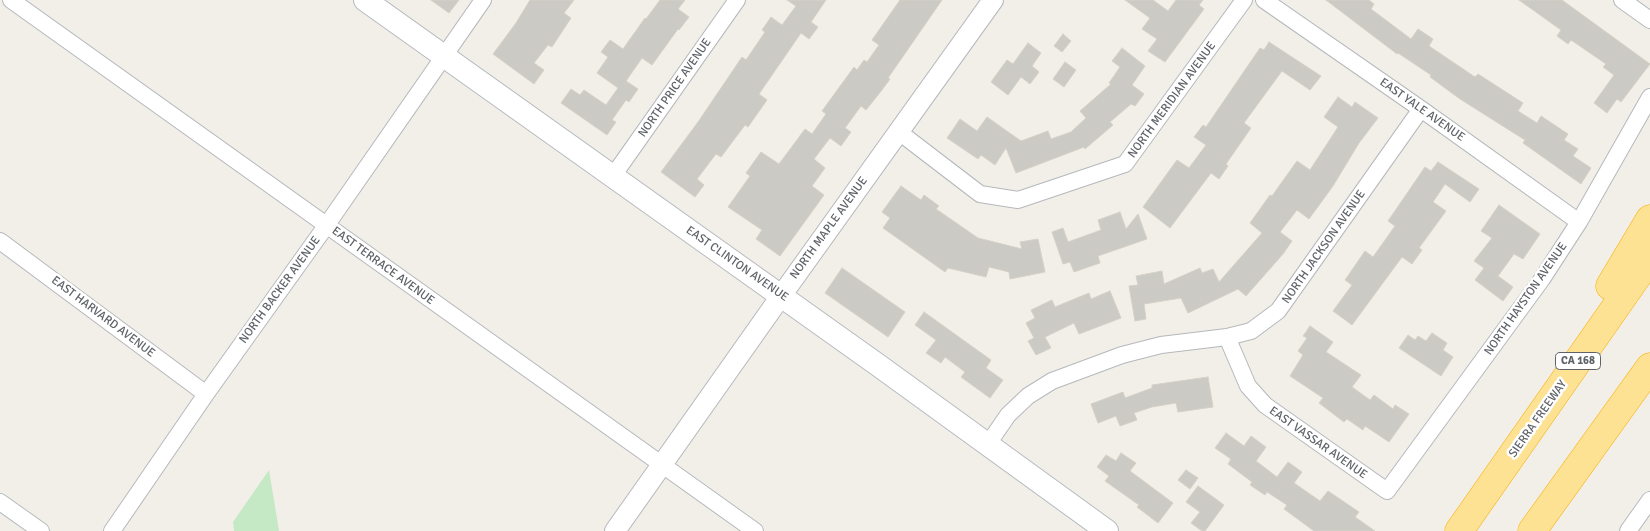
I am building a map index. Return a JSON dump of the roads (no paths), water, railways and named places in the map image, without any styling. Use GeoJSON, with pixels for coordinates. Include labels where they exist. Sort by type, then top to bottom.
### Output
{"type":"FeatureCollection","features":[{"type":"Feature","properties":{"kind":"highway"},"geometry":{"type":"LineString","coordinates":[[1506,465],[1650,218]]}},
{"type":"Feature","properties":{"kind":"highway","name":"SIERRA FREEWAY"},"geometry":{"type":"LineString","coordinates":[[1459,531],[1650,258]]}},
{"type":"Feature","properties":{"kind":"highway"},"geometry":{"type":"LineString","coordinates":[[1532,531],[1650,367]]}},
{"type":"Feature","properties":{"kind":"main road","name":"EAST CLINTON AVENUE"},"geometry":{"type":"LineString","coordinates":[[365,0],[1107,531]]}},
{"type":"Feature","properties":{"kind":"street","name":"EAST TERRACE AVENUE"},"geometry":{"type":"LineString","coordinates":[[12,0],[755,531]]}},
{"type":"Feature","properties":{"kind":"street","name":"NORTH BACKER AVENUE"},"geometry":{"type":"LineString","coordinates":[[112,531],[483,0]]}},
{"type":"Feature","properties":{"kind":"street","name":"NORTH PRICE AVENUE"},"geometry":{"type":"LineString","coordinates":[[613,176],[737,0]]}},
{"type":"Feature","properties":{"kind":"street","name":"NORTH MAPLE AVENUE"},"geometry":{"type":"LineString","coordinates":[[615,531],[992,0]]}},
{"type":"Feature","properties":{"kind":"street","name":"NORTH MERIDIAN AVENUE"},"geometry":{"type":"LineString","coordinates":[[899,132],[980,194],[1018,200],[1125,164],[1244,0]]}},
{"type":"Feature","properties":{"kind":"street","name":"EAST YALE AVENUE"},"geometry":{"type":"LineString","coordinates":[[1264,0],[1579,222]]}},
{"type":"Feature","properties":{"kind":"street"},"geometry":{"type":"LineString","coordinates":[[1622,0],[1650,20]]}},
{"type":"Feature","properties":{"kind":"street","name":"NORTH HAYSTON AVENUE"},"geometry":{"type":"LineString","coordinates":[[1387,491],[1542,279],[1579,222],[1650,97]]}},
{"type":"Feature","properties":{"kind":"street","name":"NORTH JACKSON AVENUE"},"geometry":{"type":"LineString","coordinates":[[988,444],[1008,415],[1028,396],[1052,381],[1122,355],[1161,345],[1227,337],[1251,331],[1278,311],[1421,109]]}},
{"type":"Feature","properties":{"kind":"street","name":"EAST HARVARD AVENUE"},"geometry":{"type":"LineString","coordinates":[[0,241],[206,394]]}},
{"type":"Feature","properties":{"kind":"street","name":"EAST VASSAR AVENUE"},"geometry":{"type":"LineString","coordinates":[[1227,337],[1248,386],[1265,405],[1387,491]]}},
{"type":"Feature","properties":{"kind":"street"},"geometry":{"type":"LineString","coordinates":[[1628,531],[1650,500]]}},
{"type":"Feature","properties":{"kind":"street"},"geometry":{"type":"LineString","coordinates":[[0,502],[41,531]]}}]}
